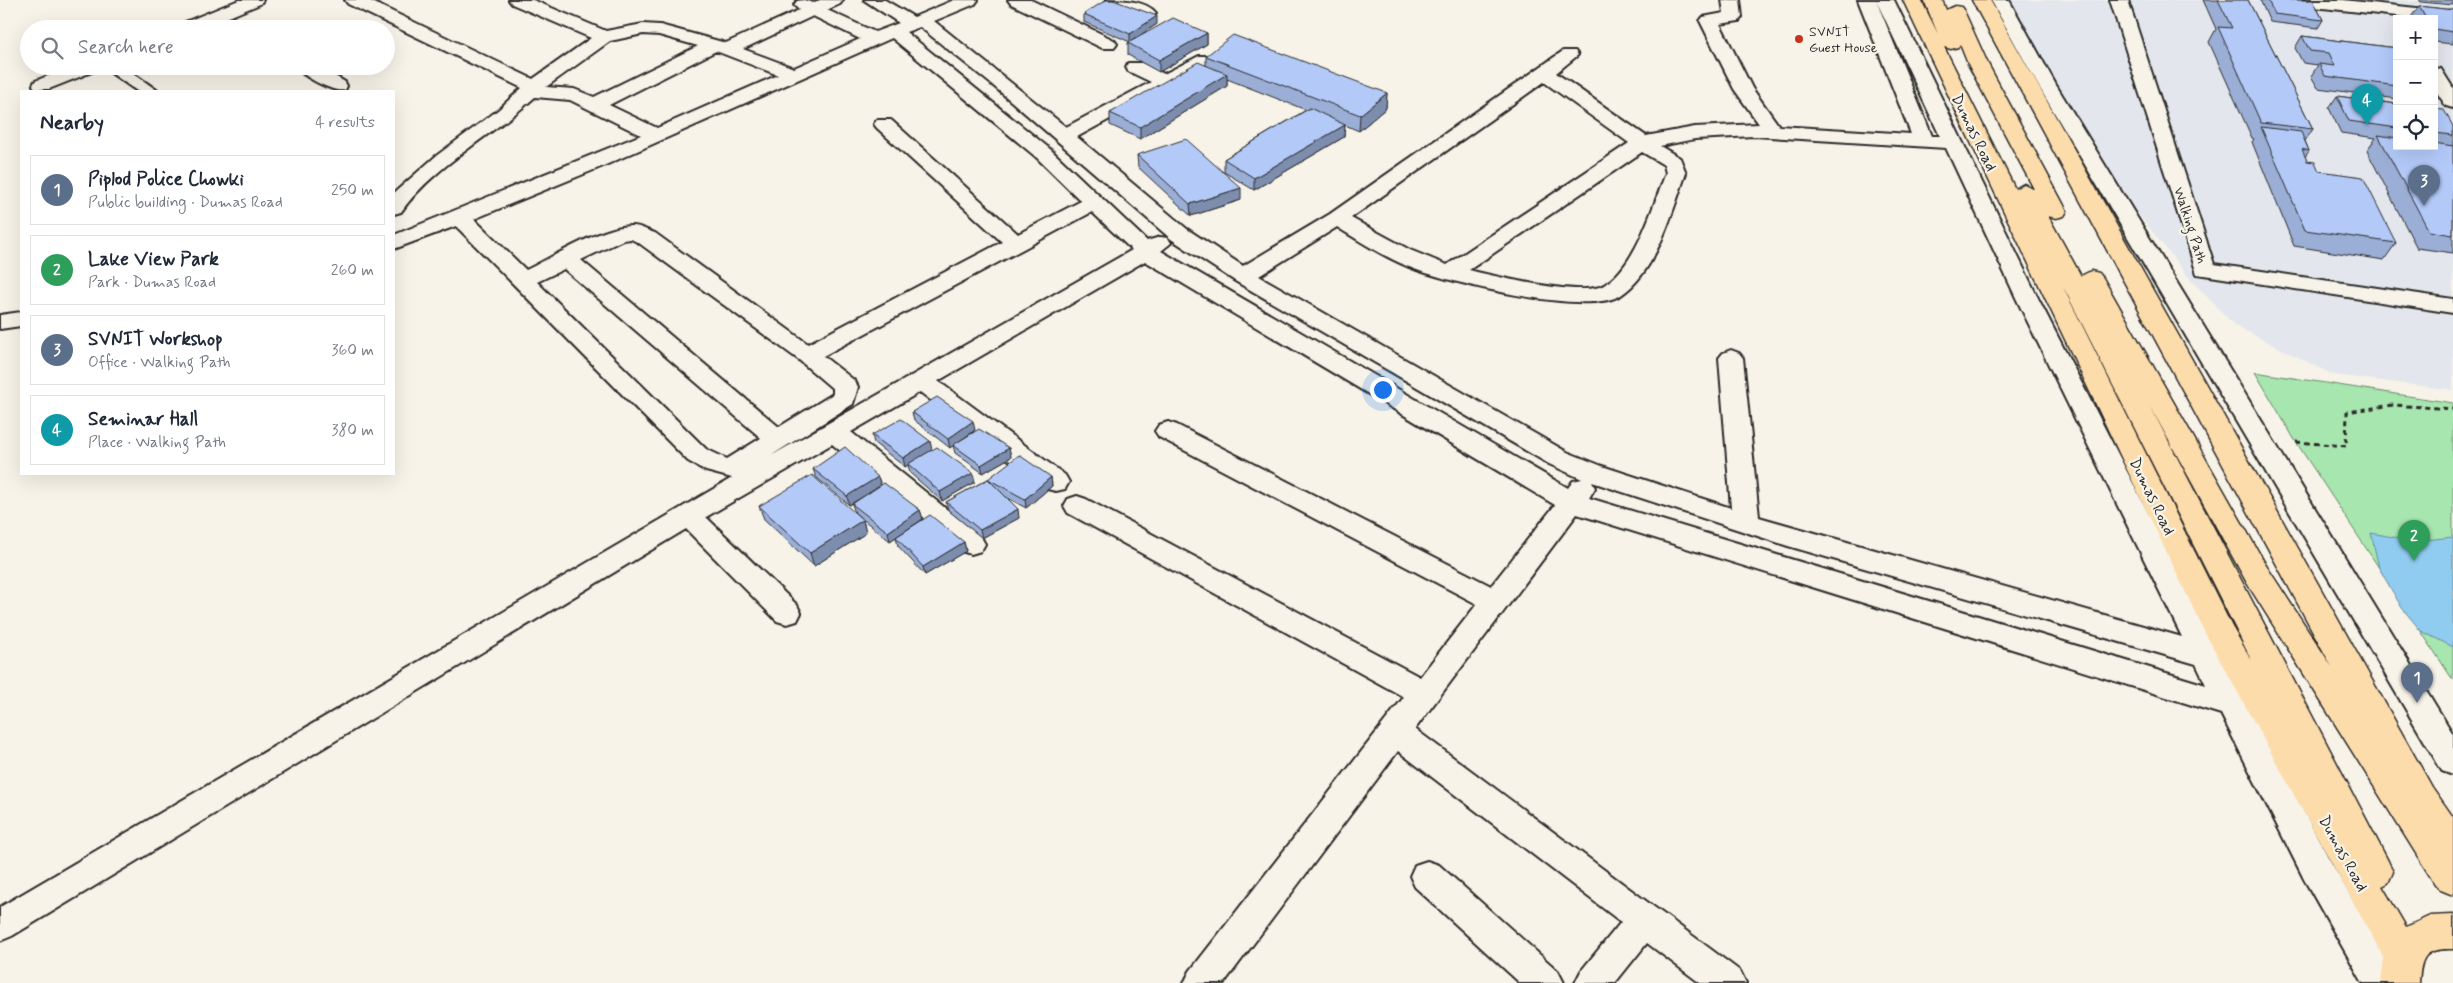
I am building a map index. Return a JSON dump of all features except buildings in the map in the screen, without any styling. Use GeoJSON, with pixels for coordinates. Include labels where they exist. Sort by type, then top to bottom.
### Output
{"type":"FeatureCollection","features":[{"type":"Feature","properties":{"kind":"main road","name":"Dumas Road"},"geometry":{"type":"LineString","coordinates":[[1912,0],[2220,633],[2393,962]]}},
{"type":"Feature","properties":{"kind":"main road"},"geometry":{"type":"LineString","coordinates":[[1933,0],[1969,88],[2085,305],[2376,874],[2393,962]]}},
{"type":"Feature","properties":{"kind":"main road"},"geometry":{"type":"LineString","coordinates":[[1951,0],[1978,64],[2084,264],[2257,575],[2447,874],[2453,879]]}},
{"type":"Feature","properties":{"kind":"main road"},"geometry":{"type":"LineString","coordinates":[[1981,0],[2420,798],[2453,845]]}},
{"type":"Feature","properties":{"kind":"main road"},"geometry":{"type":"LineString","coordinates":[[2393,962],[2423,934],[2453,932]]}},
{"type":"Feature","properties":{"kind":"street"},"geometry":{"type":"LineString","coordinates":[[206,20],[254,0]]}},
{"type":"Feature","properties":{"kind":"street"},"geometry":{"type":"LineString","coordinates":[[354,0],[394,20]]}},
{"type":"Feature","properties":{"kind":"street"},"geometry":{"type":"LineString","coordinates":[[518,0],[604,37]]}},
{"type":"Feature","properties":{"kind":"street"},"geometry":{"type":"LineString","coordinates":[[793,0],[812,9],[901,28],[997,79],[1179,234],[1243,276],[1545,451],[1593,473],[1746,523],[2206,655]]}},
{"type":"Feature","properties":{"kind":"street"},"geometry":{"type":"LineString","coordinates":[[594,104],[834,0]]}},
{"type":"Feature","properties":{"kind":"street"},"geometry":{"type":"LineString","coordinates":[[873,0],[901,28],[1043,153],[1145,251],[1214,294],[1571,502],[2230,705]]}},
{"type":"Feature","properties":{"kind":"street"},"geometry":{"type":"LineString","coordinates":[[395,243],[594,163],[968,0]]}},
{"type":"Feature","properties":{"kind":"street"},"geometry":{"type":"LineString","coordinates":[[1017,0],[1108,44]]}},
{"type":"Feature","properties":{"kind":"street"},"geometry":{"type":"LineString","coordinates":[[1115,0],[1147,13]]}},
{"type":"Feature","properties":{"kind":"street"},"geometry":{"type":"LineString","coordinates":[[1731,0],[1733,17],[1709,21],[1742,89],[1774,132]]}},
{"type":"Feature","properties":{"kind":"street"},"geometry":{"type":"LineString","coordinates":[[1867,0],[1924,141]]}},
{"type":"Feature","properties":{"kind":"street"},"geometry":{"type":"LineString","coordinates":[[1885,0],[2028,300],[2230,705],[2316,868],[2393,962]]}},
{"type":"Feature","properties":{"kind":"street"},"geometry":{"type":"LineString","coordinates":[[2000,0],[2048,85],[2453,762]]}},
{"type":"Feature","properties":{"kind":"street","name":"Walking Path"},"geometry":{"type":"LineString","coordinates":[[2119,0],[2205,269],[2453,306]]}},
{"type":"Feature","properties":{"kind":"street"},"geometry":{"type":"LineString","coordinates":[[2295,0],[2398,15]]}},
{"type":"Feature","properties":{"kind":"street"},"geometry":{"type":"LineString","coordinates":[[218,15],[227,20]]}},
{"type":"Feature","properties":{"kind":"street"},"geometry":{"type":"LineString","coordinates":[[2438,16],[2453,17]]}},
{"type":"Feature","properties":{"kind":"street"},"geometry":{"type":"LineString","coordinates":[[395,20],[532,89],[568,94],[594,104],[656,135]]}},
{"type":"Feature","properties":{"kind":"street"},"geometry":{"type":"LineString","coordinates":[[395,206],[400,198],[443,160],[505,114],[532,89],[604,37],[643,29],[660,30],[721,48],[795,76]]}},
{"type":"Feature","properties":{"kind":"street"},"geometry":{"type":"LineString","coordinates":[[1243,276],[1337,218],[1568,55]]}},
{"type":"Feature","properties":{"kind":"street"},"geometry":{"type":"LineString","coordinates":[[1064,136],[1205,60]]}},
{"type":"Feature","properties":{"kind":"street"},"geometry":{"type":"LineString","coordinates":[[1135,67],[1165,82]]}},
{"type":"Feature","properties":{"kind":"street"},"geometry":{"type":"LineString","coordinates":[[1337,218],[1391,250],[1450,273],[1554,294],[1592,297],[1609,292],[1632,273],[1638,263],[1676,173],[1673,162],[1642,143],[1544,73]]}},
{"type":"Feature","properties":{"kind":"street"},"geometry":{"type":"LineString","coordinates":[[42,85],[67,75]]}},
{"type":"Feature","properties":{"kind":"street"},"geometry":{"type":"LineString","coordinates":[[124,75],[147,90]]}},
{"type":"Feature","properties":{"kind":"street"},"geometry":{"type":"LineString","coordinates":[[319,75],[338,86]]}},
{"type":"Feature","properties":{"kind":"street"},"geometry":{"type":"LineString","coordinates":[[2438,79],[2453,102]]}},
{"type":"Feature","properties":{"kind":"street"},"geometry":{"type":"LineString","coordinates":[[884,124],[1016,243]]}},
{"type":"Feature","properties":{"kind":"street"},"geometry":{"type":"LineString","coordinates":[[1450,273],[1642,143],[1694,133],[1754,130],[1954,143]]}},
{"type":"Feature","properties":{"kind":"street"},"geometry":{"type":"LineString","coordinates":[[807,355],[1094,202]]}},
{"type":"Feature","properties":{"kind":"street"},"geometry":{"type":"LineString","coordinates":[[460,217],[697,455],[711,464],[730,469],[763,471]]}},
{"type":"Feature","properties":{"kind":"street"},"geometry":{"type":"LineString","coordinates":[[523,280],[618,234],[633,232],[647,238],[807,355],[846,387],[844,398],[730,469]]}},
{"type":"Feature","properties":{"kind":"street"},"geometry":{"type":"LineString","coordinates":[[0,925],[763,471],[1145,251],[1179,234]]}},
{"type":"Feature","properties":{"kind":"street"},"geometry":{"type":"LineString","coordinates":[[566,259],[778,439]]}},
{"type":"Feature","properties":{"kind":"street"},"geometry":{"type":"LineString","coordinates":[[0,322],[20,319]]}},
{"type":"Feature","properties":{"kind":"street"},"geometry":{"type":"LineString","coordinates":[[1731,358],[1746,523]]}},
{"type":"Feature","properties":{"kind":"street"},"geometry":{"type":"LineString","coordinates":[[920,380],[1056,482]]}},
{"type":"Feature","properties":{"kind":"street"},"geometry":{"type":"LineString","coordinates":[[833,431],[971,544]]}},
{"type":"Feature","properties":{"kind":"street"},"geometry":{"type":"LineString","coordinates":[[1168,431],[1495,601]]}},
{"type":"Feature","properties":{"kind":"street"},"geometry":{"type":"LineString","coordinates":[[1202,983],[1593,473]]}},
{"type":"Feature","properties":{"kind":"street"},"geometry":{"type":"LineString","coordinates":[[1077,506],[1424,693]]}},
{"type":"Feature","properties":{"kind":"street"},"geometry":{"type":"LineString","coordinates":[[688,515],[787,613]]}},
{"type":"Feature","properties":{"kind":"street"},"geometry":{"type":"LineString","coordinates":[[1395,731],[1728,983]]}},
{"type":"Feature","properties":{"kind":"street"},"geometry":{"type":"LineString","coordinates":[[1427,876],[1546,983]]}},
{"type":"Feature","properties":{"kind":"street"},"geometry":{"type":"LineString","coordinates":[[1593,983],[1644,920]]}},
{"type":"Feature","properties":{"kind":"path"},"geometry":{"type":"LineString","coordinates":[[2296,442],[2346,446],[2347,412],[2393,405],[2453,409]]}},
{"type":"Feature","properties":{"kind":"shaded area"},"geometry":{"type":"Polygon","coordinates":[[[1982,0],[2453,0],[2453,390],[2333,375],[2234,325],[2190,279],[2003,45],[1982,0]]]}},
{"type":"Feature","properties":{"kind":"green space"},"geometry":{"type":"Polygon","coordinates":[[[2255,372],[2453,403],[2453,680],[2296,442],[2255,372]]]}},
{"type":"Feature","properties":{"kind":"water"},"geometry":{"type":"Polygon","coordinates":[[[2371,533],[2415,541],[2453,537],[2453,647],[2421,631],[2402,608],[2379,568],[2371,533]]]}},
{"type":"Feature","properties":{"kind":"place","name":"SVNIT Guest House"},"geometry":{"type":"Point","coordinates":[1799,39]}},
{"type":"Feature","properties":{"kind":"place","name":"Seminar Hall"},"geometry":{"type":"Point","coordinates":[2367,125]}},
{"type":"Feature","properties":{"kind":"place","name":"SVNIT Workshop"},"geometry":{"type":"Point","coordinates":[2424,206]}},
{"type":"Feature","properties":{"kind":"place","name":"Lake View Park"},"geometry":{"type":"Point","coordinates":[2414,561]}},
{"type":"Feature","properties":{"kind":"place","name":"Piplod Police Chowki"},"geometry":{"type":"Point","coordinates":[2417,703]}}]}
